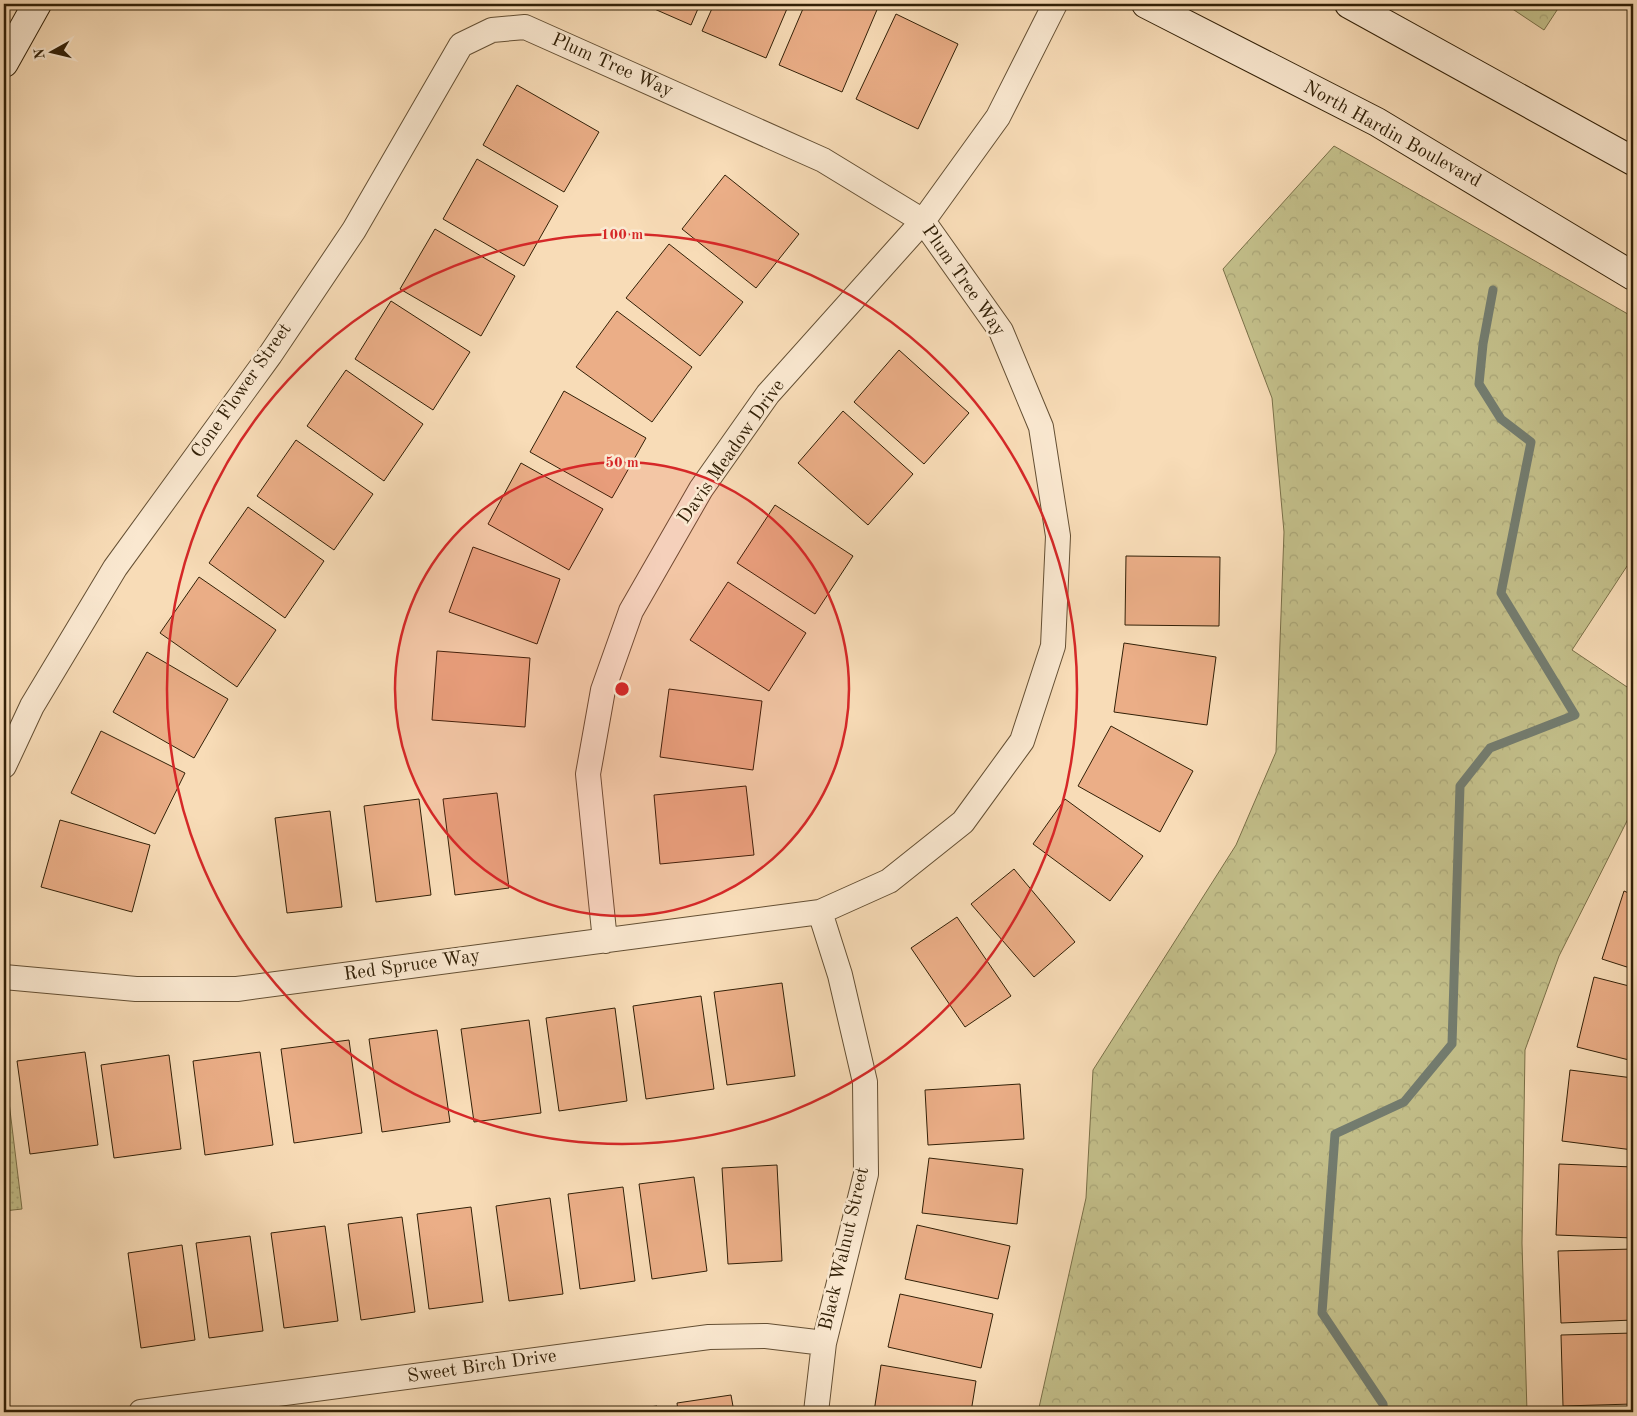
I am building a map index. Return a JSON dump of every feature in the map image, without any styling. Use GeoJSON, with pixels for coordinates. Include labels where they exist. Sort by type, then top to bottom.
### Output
{"type":"FeatureCollection","features":[{"type":"Feature","properties":{"kind":"street"},"geometry":{"type":"LineString","coordinates":[[4,64],[37,4]]}},
{"type":"Feature","properties":{"kind":"street","name":"Davis Meadow Drive"},"geometry":{"type":"LineString","coordinates":[[605,941],[588,774],[603,690],[631,611],[701,489],[768,394],[923,221],[998,118],[1055,4]]}},
{"type":"Feature","properties":{"kind":"street","name":"North Hardin Boulevard"},"geometry":{"type":"LineString","coordinates":[[1146,4],[1377,122],[1633,276]]}},
{"type":"Feature","properties":{"kind":"street"},"geometry":{"type":"LineString","coordinates":[[1349,4],[1633,161]]}},
{"type":"Feature","properties":{"kind":"street","name":"Plum Tree Way"},"geometry":{"type":"LineString","coordinates":[[492,30],[525,27],[823,160],[923,221],[1001,331],[1041,427],[1058,536],[1053,646],[1022,741],[963,822],[889,881],[820,912]]}},
{"type":"Feature","properties":{"kind":"street","name":"Cone Flower Street"},"geometry":{"type":"LineString","coordinates":[[4,766],[32,706],[115,568],[270,354],[354,230],[461,45],[492,30]]}},
{"type":"Feature","properties":{"kind":"street","name":"Red Spruce Way"},"geometry":{"type":"LineString","coordinates":[[4,977],[136,989],[237,989],[820,912]]}},
{"type":"Feature","properties":{"kind":"street","name":"Black Walnut Street"},"geometry":{"type":"LineString","coordinates":[[816,1412],[824,1343],[866,1174],[865,1082],[840,976],[820,912]]}},
{"type":"Feature","properties":{"kind":"street","name":"Sweet Birch Drive"},"geometry":{"type":"LineString","coordinates":[[141,1412],[709,1337],[766,1336],[824,1343]]}},
{"type":"Feature","properties":{"kind":"green space"},"geometry":{"type":"Polygon","coordinates":[[[1505,4],[1561,4],[1544,30],[1505,4]]]}},
{"type":"Feature","properties":{"kind":"green space"},"geometry":{"type":"Polygon","coordinates":[[[1334,146],[1633,317],[1633,557],[1572,650],[1633,691],[1633,809],[1559,956],[1525,1050],[1522,1243],[1527,1412],[1038,1412],[1086,1198],[1093,1070],[1236,845],[1276,752],[1284,532],[1272,398],[1223,269],[1334,146]]]}},
{"type":"Feature","properties":{"kind":"green space"},"geometry":{"type":"Polygon","coordinates":[[[4,1061],[22,1209],[4,1211],[4,1061]]]}},
{"type":"Feature","properties":{"kind":"building"},"geometry":{"type":"Polygon","coordinates":[[[643,4],[700,4],[691,25],[643,4]]]}},
{"type":"Feature","properties":{"kind":"building"},"geometry":{"type":"Polygon","coordinates":[[[714,4],[789,4],[766,58],[702,31],[714,4]]]}},
{"type":"Feature","properties":{"kind":"building"},"geometry":{"type":"Polygon","coordinates":[[[805,4],[879,5],[842,92],[779,65],[805,4]]]}},
{"type":"Feature","properties":{"kind":"building"},"geometry":{"type":"Polygon","coordinates":[[[896,14],[958,44],[918,129],[856,99],[896,14]]]}},
{"type":"Feature","properties":{"kind":"building"},"geometry":{"type":"Polygon","coordinates":[[[517,85],[599,132],[564,192],[483,145],[517,85]]]}},
{"type":"Feature","properties":{"kind":"building"},"geometry":{"type":"Polygon","coordinates":[[[477,159],[558,206],[524,266],[443,219],[477,159]]]}},
{"type":"Feature","properties":{"kind":"building"},"geometry":{"type":"Polygon","coordinates":[[[725,175],[799,234],[756,288],[682,229],[725,175]]]}},
{"type":"Feature","properties":{"kind":"building"},"geometry":{"type":"Polygon","coordinates":[[[435,229],[515,276],[481,336],[400,289],[435,229]]]}},
{"type":"Feature","properties":{"kind":"building"},"geometry":{"type":"Polygon","coordinates":[[[669,244],[743,302],[700,356],[626,298],[669,244]]]}},
{"type":"Feature","properties":{"kind":"building"},"geometry":{"type":"Polygon","coordinates":[[[391,301],[470,352],[433,410],[355,359],[391,301]]]}},
{"type":"Feature","properties":{"kind":"building"},"geometry":{"type":"Polygon","coordinates":[[[617,311],[692,367],[652,422],[576,367],[617,311]]]}},
{"type":"Feature","properties":{"kind":"building"},"geometry":{"type":"Polygon","coordinates":[[[899,350],[969,413],[924,464],[854,402],[899,350]]]}},
{"type":"Feature","properties":{"kind":"building"},"geometry":{"type":"Polygon","coordinates":[[[346,370],[423,424],[384,481],[307,426],[346,370]]]}},
{"type":"Feature","properties":{"kind":"building"},"geometry":{"type":"Polygon","coordinates":[[[564,391],[646,438],[612,498],[530,452],[564,391]]]}},
{"type":"Feature","properties":{"kind":"building"},"geometry":{"type":"Polygon","coordinates":[[[843,411],[913,474],[868,525],[798,463],[843,411]]]}},
{"type":"Feature","properties":{"kind":"building"},"geometry":{"type":"Polygon","coordinates":[[[296,440],[373,494],[334,550],[257,496],[296,440]]]}},
{"type":"Feature","properties":{"kind":"building"},"geometry":{"type":"Polygon","coordinates":[[[521,463],[603,509],[569,570],[488,524],[521,463]]]}},
{"type":"Feature","properties":{"kind":"building"},"geometry":{"type":"Polygon","coordinates":[[[775,505],[853,556],[815,614],[737,563],[775,505]]]}},
{"type":"Feature","properties":{"kind":"building"},"geometry":{"type":"Polygon","coordinates":[[[248,507],[324,561],[285,618],[209,563],[248,507]]]}},
{"type":"Feature","properties":{"kind":"building"},"geometry":{"type":"Polygon","coordinates":[[[473,547],[560,579],[537,644],[449,612],[473,547]]]}},
{"type":"Feature","properties":{"kind":"building"},"geometry":{"type":"Polygon","coordinates":[[[1126,556],[1220,557],[1219,626],[1125,625],[1126,556]]]}},
{"type":"Feature","properties":{"kind":"building"},"geometry":{"type":"Polygon","coordinates":[[[199,577],[276,630],[237,687],[160,633],[199,577]]]}},
{"type":"Feature","properties":{"kind":"building"},"geometry":{"type":"Polygon","coordinates":[[[728,582],[806,633],[769,691],[690,640],[728,582]]]}},
{"type":"Feature","properties":{"kind":"building"},"geometry":{"type":"Polygon","coordinates":[[[1124,643],[1216,657],[1207,725],[1114,712],[1124,643]]]}},
{"type":"Feature","properties":{"kind":"building"},"geometry":{"type":"Polygon","coordinates":[[[437,651],[530,658],[525,727],[432,720],[437,651]]]}},
{"type":"Feature","properties":{"kind":"building"},"geometry":{"type":"Polygon","coordinates":[[[147,652],[228,699],[194,758],[113,712],[147,652]]]}},
{"type":"Feature","properties":{"kind":"building"},"geometry":{"type":"Polygon","coordinates":[[[669,689],[762,701],[753,770],[660,757],[669,689]]]}},
{"type":"Feature","properties":{"kind":"building"},"geometry":{"type":"Polygon","coordinates":[[[1111,726],[1193,771],[1160,832],[1078,786],[1111,726]]]}},
{"type":"Feature","properties":{"kind":"building"},"geometry":{"type":"Polygon","coordinates":[[[101,731],[185,773],[155,834],[71,793],[101,731]]]}},
{"type":"Feature","properties":{"kind":"building"},"geometry":{"type":"Polygon","coordinates":[[[746,786],[754,855],[660,864],[654,795],[746,786]]]}},
{"type":"Feature","properties":{"kind":"building"},"geometry":{"type":"Polygon","coordinates":[[[497,793],[509,888],[455,895],[443,799],[497,793]]]}},
{"type":"Feature","properties":{"kind":"building"},"geometry":{"type":"Polygon","coordinates":[[[419,799],[431,895],[376,902],[364,806],[419,799]]]}},
{"type":"Feature","properties":{"kind":"building"},"geometry":{"type":"Polygon","coordinates":[[[1065,799],[1143,856],[1110,901],[1033,844],[1065,799]]]}},
{"type":"Feature","properties":{"kind":"building"},"geometry":{"type":"Polygon","coordinates":[[[330,811],[342,907],[287,913],[275,818],[330,811]]]}},
{"type":"Feature","properties":{"kind":"building"},"geometry":{"type":"Polygon","coordinates":[[[60,820],[150,845],[132,912],[41,887],[60,820]]]}},
{"type":"Feature","properties":{"kind":"building"},"geometry":{"type":"Polygon","coordinates":[[[1014,869],[1075,942],[1034,977],[971,904],[1014,869]]]}},
{"type":"Feature","properties":{"kind":"building"},"geometry":{"type":"Polygon","coordinates":[[[1624,891],[1633,895],[1633,969],[1602,959],[1624,891]]]}},
{"type":"Feature","properties":{"kind":"building"},"geometry":{"type":"Polygon","coordinates":[[[957,917],[1011,996],[965,1027],[911,948],[957,917]]]}},
{"type":"Feature","properties":{"kind":"building"},"geometry":{"type":"Polygon","coordinates":[[[1594,977],[1633,987],[1633,1061],[1577,1047],[1594,977]]]}},
{"type":"Feature","properties":{"kind":"building"},"geometry":{"type":"Polygon","coordinates":[[[782,983],[795,1076],[727,1085],[714,992],[782,983]]]}},
{"type":"Feature","properties":{"kind":"building"},"geometry":{"type":"Polygon","coordinates":[[[701,996],[714,1089],[646,1099],[633,1006],[701,996]]]}},
{"type":"Feature","properties":{"kind":"building"},"geometry":{"type":"Polygon","coordinates":[[[615,1008],[627,1101],[559,1111],[546,1018],[615,1008]]]}},
{"type":"Feature","properties":{"kind":"building"},"geometry":{"type":"Polygon","coordinates":[[[529,1020],[541,1113],[474,1122],[461,1029],[529,1020]]]}},
{"type":"Feature","properties":{"kind":"building"},"geometry":{"type":"Polygon","coordinates":[[[437,1030],[450,1122],[382,1132],[369,1039],[437,1030]]]}},
{"type":"Feature","properties":{"kind":"building"},"geometry":{"type":"Polygon","coordinates":[[[349,1040],[362,1133],[294,1143],[281,1049],[349,1040]]]}},
{"type":"Feature","properties":{"kind":"building"},"geometry":{"type":"Polygon","coordinates":[[[85,1052],[98,1145],[30,1154],[17,1061],[85,1052]]]}},
{"type":"Feature","properties":{"kind":"building"},"geometry":{"type":"Polygon","coordinates":[[[260,1052],[273,1145],[205,1155],[193,1061],[260,1052]]]}},
{"type":"Feature","properties":{"kind":"building"},"geometry":{"type":"Polygon","coordinates":[[[169,1055],[181,1149],[114,1158],[101,1065],[169,1055]]]}},
{"type":"Feature","properties":{"kind":"building"},"geometry":{"type":"Polygon","coordinates":[[[1570,1070],[1633,1078],[1633,1150],[1562,1141],[1570,1070]]]}},
{"type":"Feature","properties":{"kind":"building"},"geometry":{"type":"Polygon","coordinates":[[[1020,1084],[1024,1139],[928,1145],[925,1090],[1020,1084]]]}},
{"type":"Feature","properties":{"kind":"building"},"geometry":{"type":"Polygon","coordinates":[[[929,1158],[1023,1169],[1017,1224],[922,1213],[929,1158]]]}},
{"type":"Feature","properties":{"kind":"building"},"geometry":{"type":"Polygon","coordinates":[[[1559,1164],[1633,1167],[1633,1238],[1556,1235],[1559,1164]]]}},
{"type":"Feature","properties":{"kind":"building"},"geometry":{"type":"Polygon","coordinates":[[[777,1165],[782,1261],[728,1264],[722,1168],[777,1165]]]}},
{"type":"Feature","properties":{"kind":"building"},"geometry":{"type":"Polygon","coordinates":[[[694,1177],[707,1271],[652,1279],[639,1184],[694,1177]]]}},
{"type":"Feature","properties":{"kind":"building"},"geometry":{"type":"Polygon","coordinates":[[[623,1187],[635,1281],[580,1289],[568,1194],[623,1187]]]}},
{"type":"Feature","properties":{"kind":"building"},"geometry":{"type":"Polygon","coordinates":[[[550,1198],[563,1294],[509,1301],[496,1206],[550,1198]]]}},
{"type":"Feature","properties":{"kind":"building"},"geometry":{"type":"Polygon","coordinates":[[[471,1207],[483,1302],[429,1309],[417,1214],[471,1207]]]}},
{"type":"Feature","properties":{"kind":"building"},"geometry":{"type":"Polygon","coordinates":[[[402,1217],[415,1312],[361,1320],[348,1224],[402,1217]]]}},
{"type":"Feature","properties":{"kind":"building"},"geometry":{"type":"Polygon","coordinates":[[[917,1225],[1010,1246],[998,1299],[905,1279],[917,1225]]]}},
{"type":"Feature","properties":{"kind":"building"},"geometry":{"type":"Polygon","coordinates":[[[325,1226],[338,1321],[284,1328],[271,1233],[325,1226]]]}},
{"type":"Feature","properties":{"kind":"building"},"geometry":{"type":"Polygon","coordinates":[[[250,1236],[263,1331],[209,1338],[196,1243],[250,1236]]]}},
{"type":"Feature","properties":{"kind":"building"},"geometry":{"type":"Polygon","coordinates":[[[182,1245],[195,1340],[141,1348],[128,1253],[182,1245]]]}},
{"type":"Feature","properties":{"kind":"building"},"geometry":{"type":"Polygon","coordinates":[[[1633,1249],[1633,1320],[1561,1323],[1558,1251],[1633,1249]]]}},
{"type":"Feature","properties":{"kind":"building"},"geometry":{"type":"Polygon","coordinates":[[[900,1294],[993,1314],[981,1368],[888,1347],[900,1294]]]}},
{"type":"Feature","properties":{"kind":"building"},"geometry":{"type":"Polygon","coordinates":[[[1633,1333],[1633,1404],[1563,1406],[1561,1335],[1633,1333]]]}},
{"type":"Feature","properties":{"kind":"building"},"geometry":{"type":"Polygon","coordinates":[[[881,1365],[976,1381],[971,1412],[874,1412],[881,1365]]]}},
{"type":"Feature","properties":{"kind":"building"},"geometry":{"type":"Polygon","coordinates":[[[731,1395],[734,1412],[678,1412],[677,1403],[731,1395]]]}},
{"type":"Feature","properties":{"kind":"building"},"geometry":{"type":"Polygon","coordinates":[[[657,1406],[658,1412],[609,1412],[657,1406]]]}},
{"type":"Feature","properties":{"kind":"waterway"},"geometry":{"type":"LineString","coordinates":[[1384,1412],[1383,1404],[1322,1313],[1335,1134],[1404,1102],[1452,1044],[1460,786],[1490,748],[1575,715],[1501,593],[1531,442],[1501,419],[1479,384],[1483,344],[1493,290]]}}]}
